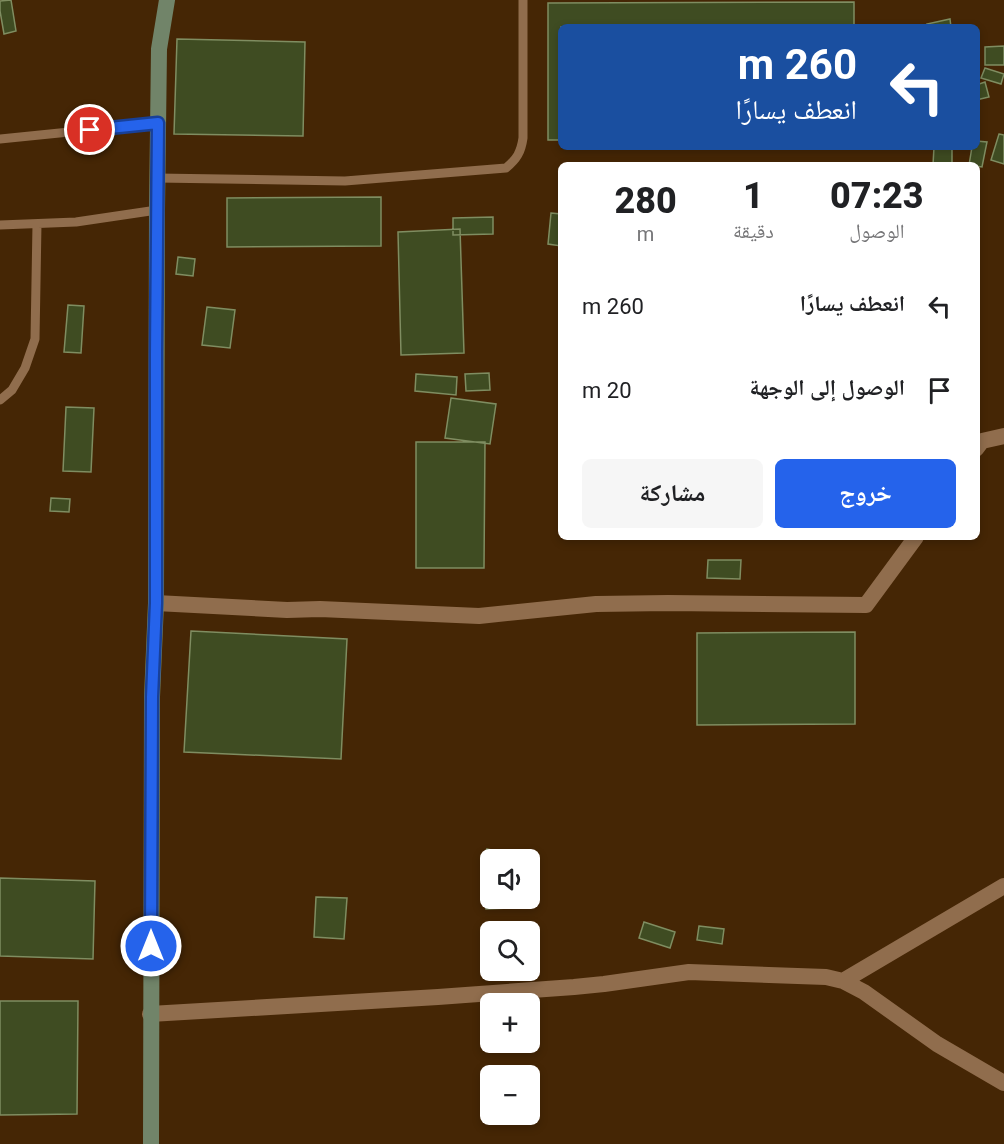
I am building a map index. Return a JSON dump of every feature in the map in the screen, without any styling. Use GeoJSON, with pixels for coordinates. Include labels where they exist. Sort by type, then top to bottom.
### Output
{"type":"FeatureCollection","features":[{"type":"Feature","properties":{"kind":"main road"},"geometry":{"type":"LineString","coordinates":[[151,1144],[150,1014],[152,708],[156,603],[157,178],[159,48],[167,0]]}},
{"type":"Feature","properties":{"kind":"street"},"geometry":{"type":"LineString","coordinates":[[980,444],[982,441],[1004,436]]}},
{"type":"Feature","properties":{"kind":"street"},"geometry":{"type":"LineString","coordinates":[[156,603],[479,616],[596,604],[866,605],[914,540]]}},
{"type":"Feature","properties":{"kind":"street"},"geometry":{"type":"LineString","coordinates":[[843,981],[1004,886]]}},
{"type":"Feature","properties":{"kind":"street"},"geometry":{"type":"LineString","coordinates":[[150,1014],[427,998],[604,984],[689,972],[826,977],[843,981],[864,992],[937,1044],[1004,1083]]}},
{"type":"Feature","properties":{"kind":"lane"},"geometry":{"type":"LineString","coordinates":[[157,178],[345,181],[506,168],[516,160],[523,138],[523,0]]}},
{"type":"Feature","properties":{"kind":"lane"},"geometry":{"type":"LineString","coordinates":[[0,139],[158,123]]}},
{"type":"Feature","properties":{"kind":"lane"},"geometry":{"type":"LineString","coordinates":[[0,225],[76,222],[157,210]]}},
{"type":"Feature","properties":{"kind":"lane"},"geometry":{"type":"LineString","coordinates":[[0,400],[12,390],[25,368],[35,339],[37,224]]}},
{"type":"Feature","properties":{"kind":"building"},"geometry":{"type":"Polygon","coordinates":[[[11,0],[16,31],[4,34],[0,1],[11,0]]]}},
{"type":"Feature","properties":{"kind":"building"},"geometry":{"type":"Polygon","coordinates":[[[854,2],[854,24],[558,24],[558,140],[548,140],[548,3],[854,2]]]}},
{"type":"Feature","properties":{"kind":"building"},"geometry":{"type":"Polygon","coordinates":[[[950,19],[951,24],[927,24],[950,19]]]}},
{"type":"Feature","properties":{"kind":"building"},"geometry":{"type":"Polygon","coordinates":[[[177,39],[305,42],[303,136],[174,134],[177,39]]]}},
{"type":"Feature","properties":{"kind":"building"},"geometry":{"type":"Polygon","coordinates":[[[1004,46],[1004,65],[985,65],[985,47],[1004,46]]]}},
{"type":"Feature","properties":{"kind":"building"},"geometry":{"type":"Polygon","coordinates":[[[985,68],[1004,74],[1001,84],[981,78],[985,68]]]}},
{"type":"Feature","properties":{"kind":"building"},"geometry":{"type":"Polygon","coordinates":[[[985,82],[989,97],[980,99],[980,84],[985,82]]]}},
{"type":"Feature","properties":{"kind":"building"},"geometry":{"type":"Polygon","coordinates":[[[999,134],[1004,135],[1004,164],[991,160],[999,134]]]}},
{"type":"Feature","properties":{"kind":"building"},"geometry":{"type":"Polygon","coordinates":[[[980,141],[987,142],[982,167],[980,162],[970,162],[972,150],[980,150],[980,141]]]}},
{"type":"Feature","properties":{"kind":"building"},"geometry":{"type":"Polygon","coordinates":[[[934,150],[952,150],[952,162],[933,162],[934,150]]]}},
{"type":"Feature","properties":{"kind":"building"},"geometry":{"type":"Polygon","coordinates":[[[381,197],[381,246],[227,247],[227,198],[381,197]]]}},
{"type":"Feature","properties":{"kind":"building"},"geometry":{"type":"Polygon","coordinates":[[[551,213],[558,214],[558,246],[548,244],[551,213]]]}},
{"type":"Feature","properties":{"kind":"building"},"geometry":{"type":"Polygon","coordinates":[[[493,217],[493,234],[453,235],[453,218],[493,217]]]}},
{"type":"Feature","properties":{"kind":"building"},"geometry":{"type":"Polygon","coordinates":[[[460,229],[464,353],[401,355],[398,232],[460,229]]]}},
{"type":"Feature","properties":{"kind":"building"},"geometry":{"type":"Polygon","coordinates":[[[178,257],[195,259],[193,276],[176,274],[178,257]]]}},
{"type":"Feature","properties":{"kind":"building"},"geometry":{"type":"Polygon","coordinates":[[[68,305],[84,306],[81,353],[64,352],[68,305]]]}},
{"type":"Feature","properties":{"kind":"building"},"geometry":{"type":"Polygon","coordinates":[[[207,307],[235,310],[230,348],[202,345],[207,307]]]}},
{"type":"Feature","properties":{"kind":"building"},"geometry":{"type":"Polygon","coordinates":[[[489,373],[490,390],[466,391],[465,374],[489,373]]]}},
{"type":"Feature","properties":{"kind":"building"},"geometry":{"type":"Polygon","coordinates":[[[416,374],[457,377],[456,395],[415,391],[416,374]]]}},
{"type":"Feature","properties":{"kind":"building"},"geometry":{"type":"Polygon","coordinates":[[[451,398],[496,404],[490,444],[445,438],[451,398]]]}},
{"type":"Feature","properties":{"kind":"building"},"geometry":{"type":"Polygon","coordinates":[[[66,407],[94,408],[91,472],[63,471],[66,407]]]}},
{"type":"Feature","properties":{"kind":"building"},"geometry":{"type":"Polygon","coordinates":[[[416,442],[485,442],[484,568],[416,568],[416,442]]]}},
{"type":"Feature","properties":{"kind":"building"},"geometry":{"type":"Polygon","coordinates":[[[51,498],[70,499],[69,512],[50,511],[51,498]]]}},
{"type":"Feature","properties":{"kind":"building"},"geometry":{"type":"Polygon","coordinates":[[[708,560],[741,560],[740,579],[707,578],[708,560]]]}},
{"type":"Feature","properties":{"kind":"building"},"geometry":{"type":"Polygon","coordinates":[[[191,631],[347,639],[341,759],[184,752],[191,631]]]}},
{"type":"Feature","properties":{"kind":"building"},"geometry":{"type":"Polygon","coordinates":[[[855,632],[855,724],[697,725],[697,633],[855,632]]]}},
{"type":"Feature","properties":{"kind":"building"},"geometry":{"type":"Polygon","coordinates":[[[0,878],[95,881],[93,959],[0,956],[0,878]]]}},
{"type":"Feature","properties":{"kind":"building"},"geometry":{"type":"Polygon","coordinates":[[[316,897],[347,898],[344,939],[314,937],[316,897]]]}},
{"type":"Feature","properties":{"kind":"building"},"geometry":{"type":"Polygon","coordinates":[[[644,922],[675,932],[670,948],[639,938],[644,922]]]}},
{"type":"Feature","properties":{"kind":"building"},"geometry":{"type":"Polygon","coordinates":[[[699,926],[724,929],[722,944],[697,940],[699,926]]]}},
{"type":"Feature","properties":{"kind":"building"},"geometry":{"type":"Polygon","coordinates":[[[0,1001],[78,1001],[77,1114],[0,1115],[0,1001]]]}},
{"type":"Feature","properties":{"kind":"route"},"geometry":{"type":"LineString","coordinates":[[90,130],[158,123],[156,603],[152,697],[151,946]]}}]}
